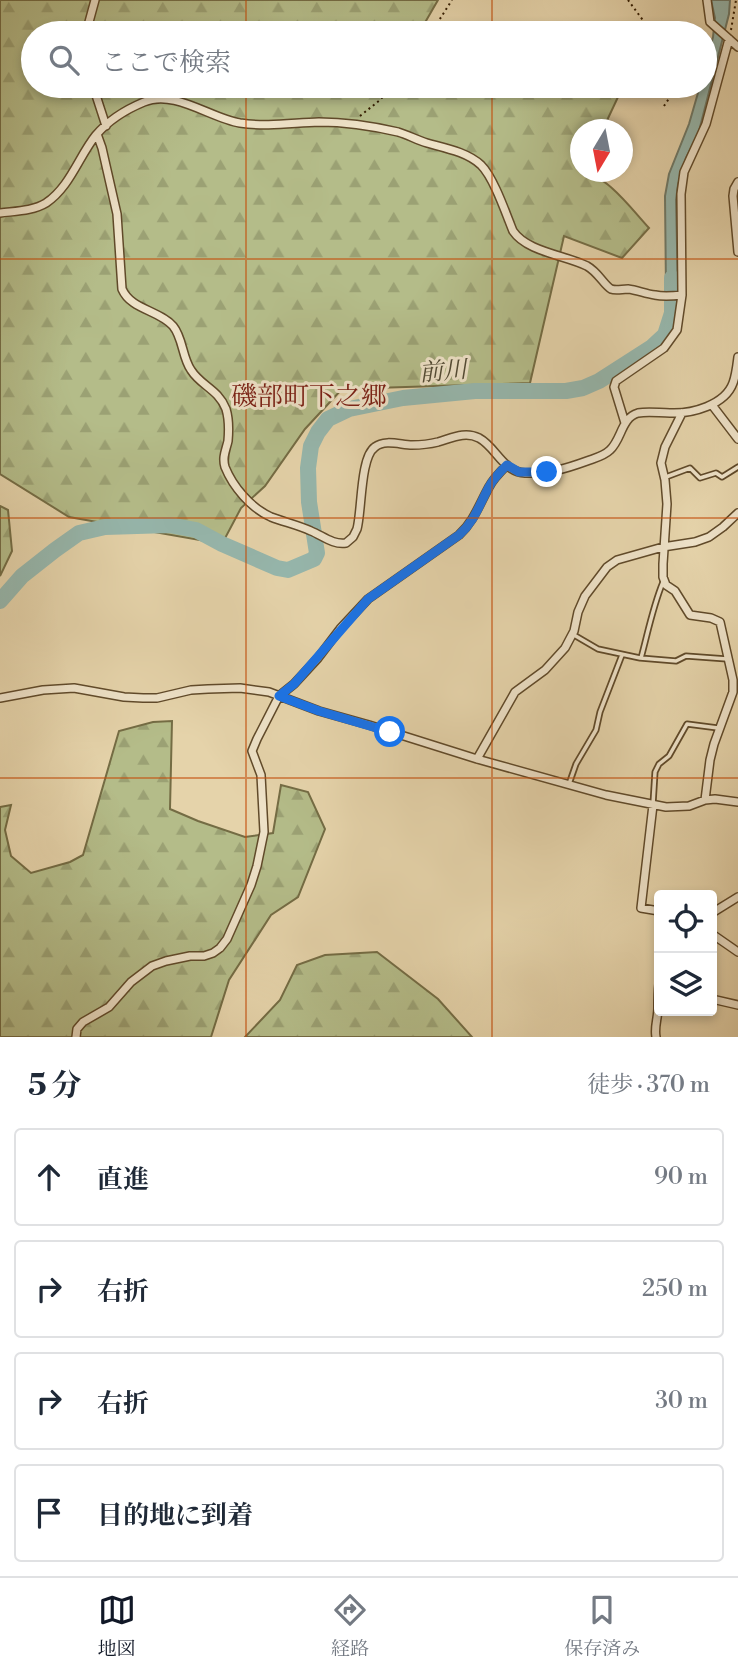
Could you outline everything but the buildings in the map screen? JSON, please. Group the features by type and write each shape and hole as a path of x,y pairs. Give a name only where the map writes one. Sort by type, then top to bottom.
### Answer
{"street":[{"path":"89,21 95,0"},
{"path":"707,0 710,21"},
{"path":"717,28 738,47"},
{"path":"717,83 729,39"},
{"path":"97,98 106,127"},
{"path":"0,213 30,209 47,202 61,188 97,134 131,108 158,98 185,103 237,123 270,126 320,122 350,124 400,132 456,152 475,160 484,168 519,239 586,266 600,275 610,288 658,296 682,295"},
{"path":"625,423 614,387 615,381 664,348 677,330 682,295 681,194 684,172 706,124 713,98"},
{"path":"97,134 117,214 122,289 135,303 173,326 190,369 219,396 225,409 229,432 223,458 232,481 260,510 334,542 346,543 357,528 366,464 375,446 386,443 411,445 437,442 465,435 481,439 515,471 558,471 603,456 611,449 629,417 643,412 682,413 712,405 736,380 738,356"},
{"path":"738,182 733,197 738,248"},
{"path":"712,405 738,439"},
{"path":"682,413 665,447 661,463 667,504 663,547 664,580 666,585 675,591 690,615 720,622 736,693 720,728 710,760 705,800"},
{"path":"76,1037 83,1022 109,1007 131,982 152,966 213,953 228,939 251,885 264,832 261,775 252,751 279,696 302,675 368,599 468,527 494,478 507,465"},
{"path":"477,759 515,692 545,670 565,648 585,596 607,567 617,560 709,537 738,513"},
{"path":"0,698 43,690 74,688 142,698 219,688 269,692 319,711 477,759 653,805 689,806 715,799 738,802"},
{"path":"653,805 640,908 654,910"},
{"path":"717,910 738,897"},
{"path":"717,937 738,952"},
{"path":"717,1000 738,1005"},
{"path":"656,1037 654,1032 657,1016"}],"lane":[{"path":"664,478 690,468 700,478 716,473 722,477 738,467"},
{"path":"641,658 654,603 664,580"},
{"path":"572,634 598,649 622,655 676,661 686,656 729,659"},
{"path":"569,784 576,765 596,730 600,712 622,655"},
{"path":"653,805 655,772 659,764 669,756 687,724 720,728"}],"path":[{"path":"439,21 452,0"},
{"path":"628,0 644,21"},
{"path":"729,39 736,0"},
{"path":"350,124 382,98"},
{"path":"664,106 669,98"}],"green space":[{"path":"0,0 438,0 426,21 21,21 21,98 618,98 608,119 570,119 570,182 605,182 649,228 622,258 564,236 530,383 342,389 305,429 265,486 241,508 222,544 69,517 0,474"},
{"path":"0,506 8,510 12,551 0,576"},
{"path":"172,721 170,809 245,837 273,833 281,785 308,792 325,829 298,897 271,915 229,980 211,1037 0,1037 0,807 11,805 5,830 11,856 31,873 70,862 83,855 119,731 153,722"},
{"path":"377,952 438,999 472,1037 245,1037 280,1000 297,965 325,955"}],"water":[{"path":"711,0 730,0 717,61 717,21"},
{"path":"697,98 707,98 698,135 686,158 678,185 678,289 666,290 665,196 669,174"}],"waterway":[{"name":"前川","path":"0,601 22,576 79,533 105,527 169,525 196,530 277,568 288,570 314,559 317,553 309,502 308,468 311,446 328,419 349,409 403,398 475,391 566,391 583,388 599,381 652,347 665,335 672,313 672,278"}],"district":[{"name":"磯部町下之郷","path":"309,397"}],"route":[{"path":"390,732 279,696 318,658 368,599 468,527 494,478 507,465 519,472 547,472"}]}
